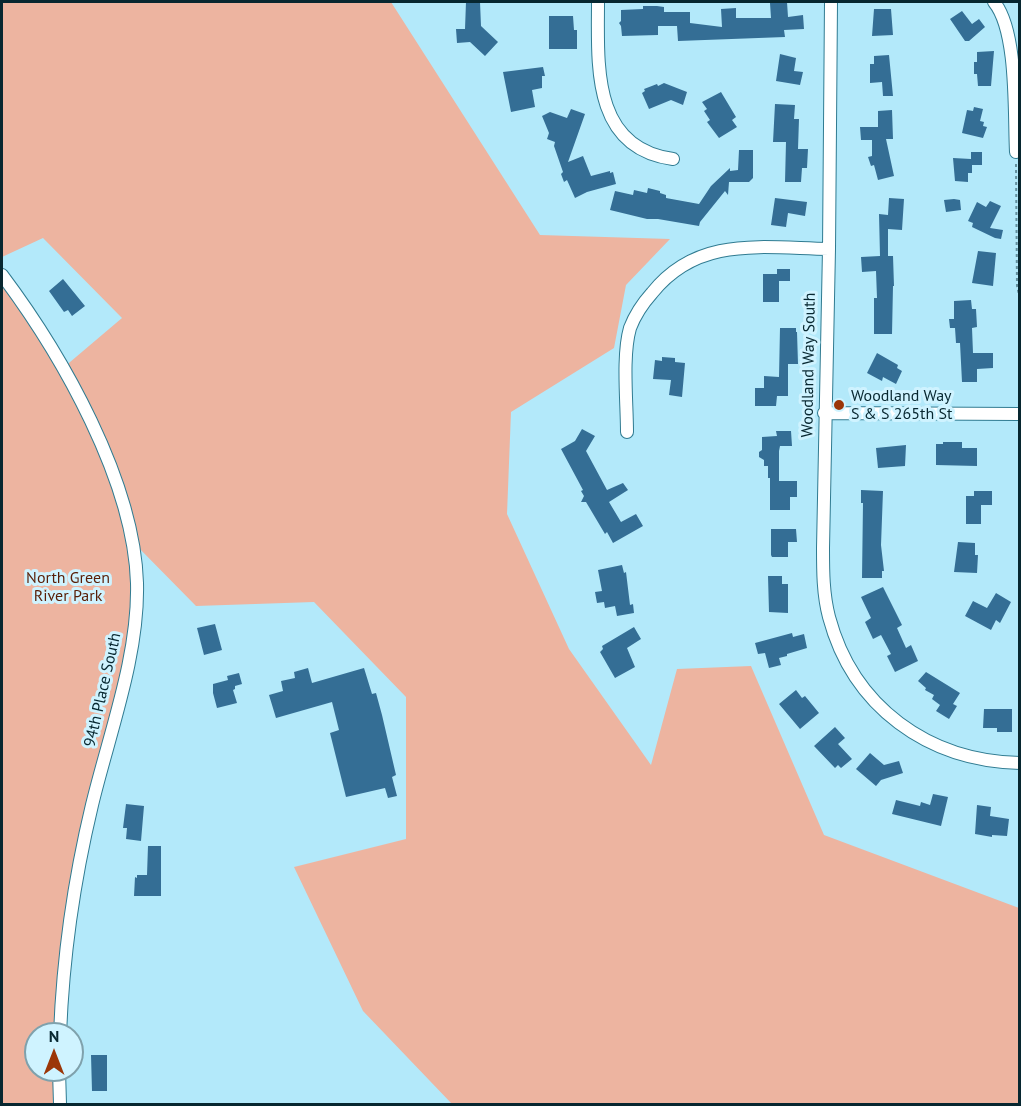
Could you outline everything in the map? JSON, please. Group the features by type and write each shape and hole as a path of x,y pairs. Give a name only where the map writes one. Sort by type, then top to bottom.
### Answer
{"street":[{"path":"598,2 600,78 602,94 612,120 621,133 643,151 658,157 673,159"},
{"name":"Woodland Way South","path":"831,2 823,571 828,615 844,657 854,675 885,712 908,730 935,745 971,758 1020,763"},
{"path":"994,2 1005,20 1010,41 1016,152"},
{"path":"627,432 627,350 630,327 640,307 658,285 679,266 705,254 728,248 829,249"},
{"name":"94th Place South","path":"2,275 54,353 73,385 93,427 123,504 136,563 136,610 131,650 92,808 79,872 67,942 61,1022"},
{"path":"824,413 1020,414"},
{"path":"59,1082 60,1104"}],"path":[{"path":"1016,152 1017,286 1020,299"}],"green space":[{"name":"North Green River Park","path":"2,2 391,2 540,235 670,239 626,285 614,348 511,412 507,514 569,649 651,765 677,669 751,666 824,835 1019,908 1019,1104 452,1104 363,1011 294,867 406,839 406,697 314,602 196,606 134,543 136,610 92,808 62,1022 24,1022 24,1082 59,1082 60,1104 2,1104 2,275 63,368 122,318 43,238 2,257"}],"building":[{"path":"466,2 480,2 481,26 498,42 485,56 470,42 457,43 456,29 465,29"},
{"path":"787,2 788,17 803,15 804,29 784,30 785,37 678,41 677,26 658,26 658,35 622,36 619,23 621,10 657,6 664,7 664,12 690,12 690,23 722,27 721,9 736,8 736,18 771,18 770,3"},
{"path":"874,9 891,9 893,35 872,36"},
{"path":"962,11 972,24 979,19 985,27 969,41 965,41 950,19"},
{"path":"549,16 573,16 574,30 577,30 577,49 549,49"},
{"path":"994,51 991,86 978,86 977,74 974,74 977,52"},
{"path":"780,54 796,58 794,71 803,72 800,85 776,81"},
{"path":"889,55 893,96 883,96 882,82 870,83 870,64 874,64 874,56"},
{"path":"543,67 545,76 542,76 542,88 532,90 535,107 511,112 503,72"},
{"path":"664,83 687,92 683,105 671,100 649,109 642,93 644,89"},
{"path":"721,92 736,117 732,120 737,127 719,138 707,122 710,120 704,111 707,109 702,102"},
{"path":"775,104 795,105 794,119 799,119 798,149 808,149 807,168 802,168 801,182 785,182 786,142 773,142"},
{"path":"974,107 983,109 980,121 984,122 983,126 987,127 983,138 962,133 967,110 973,111"},
{"path":"571,109 585,114 568,162 583,156 591,176 610,171 610,173 613,172 616,184 587,192 575,198 567,180 564,182 554,146 555,142 547,139 549,133 542,116 550,112 567,118"},
{"path":"892,110 893,139 886,139 894,176 878,180 874,165 871,166 868,157 872,156 872,140 861,140 860,127 878,127 878,111"},
{"path":"739,150 753,150 753,178 749,182 729,182 728,195 725,191 699,226 647,219 610,210 615,191 633,195 634,190 647,193 648,188 660,191 666,195 666,198 699,204 711,186 730,168 730,171 738,170"},
{"path":"971,152 982,152 982,165 972,165 972,173 968,173 968,182 955,181 953,158 971,159"},
{"path":"775,198 807,202 805,216 788,213 786,227 771,225"},
{"path":"889,198 904,199 902,230 888,229 888,256 893,256 892,334 874,334 874,298 877,298 876,271 862,272 861,257 880,256 879,214 888,215"},
{"path":"944,200 960,200 961,210 946,212"},
{"path":"990,201 1001,206 990,228 1003,230 1001,239 972,227 973,223 968,221 977,202 986,207"},
{"path":"978,251 996,253 993,286 972,283"},
{"path":"777,269 790,269 790,281 779,281 779,302 763,302 763,274 777,274"},
{"path":"63,279 85,306 72,316 68,310 64,312 49,291"},
{"path":"971,300 972,309 976,309 977,327 972,328 973,353 993,353 993,368 977,369 977,382 962,382 960,343 956,343 955,328 950,328 949,319 954,319 954,301"},
{"path":"780,328 796,328 798,364 788,364 788,396 777,396 776,406 755,406 755,388 764,388 764,376 779,377"},
{"path":"877,353 898,365 897,368 902,371 896,384 883,377 882,381 867,373"},
{"path":"662,357 675,358 675,362 685,363 682,397 669,395 671,380 653,379 655,360 662,361"},
{"path":"582,429 595,436 586,451 607,490 623,483 628,490 609,502 621,522 636,514 643,526 613,543 586,502 581,502 584,496 581,491 583,490 561,449 575,441"},
{"path":"776,431 791,431 792,446 780,446 779,451 779,481 797,481 797,497 790,497 790,510 770,510 768,466 764,466 764,460 759,457 759,452 762,450 762,437 777,436"},
{"path":"943,442 962,442 962,448 977,448 977,466 936,465 936,444 943,444"},
{"path":"906,445 905,466 878,468 876,448"},
{"path":"861,490 883,491 881,545 884,571 882,571 882,578 862,578 863,503 861,503"},
{"path":"974,491 992,491 992,505 981,505 981,524 966,524 966,496 974,496"},
{"path":"771,529 796,529 797,542 788,542 788,557 772,557"},
{"path":"958,542 975,543 975,555 978,555 977,573 954,572"},
{"path":"622,565 624,573 626,572 630,605 633,604 634,613 617,616 615,606 605,608 604,602 597,603 595,592 602,591 598,570"},
{"path":"768,576 782,576 782,584 788,584 788,613 769,612"},
{"path":"883,587 902,625 897,628 906,648 911,645 918,661 895,672 887,656 891,654 881,635 873,639 865,622 871,618 861,597"},
{"path":"996,593 1011,602 1000,623 996,620 991,630 965,616 973,601 987,608"},
{"path":"215,624 222,650 204,655 197,628"},
{"path":"634,627 641,639 627,648 635,667 615,678 600,652 603,649 602,646"},
{"path":"792,633 793,637 804,634 807,648 779,658 781,665 769,668 765,653 758,654 755,643"},
{"path":"308,668 312,683 364,668 372,694 376,693 382,715 396,775 392,777 397,796 388,798 385,788 346,797 330,733 339,730 332,702 276,718 269,695 283,691 281,681 295,678 294,672"},
{"path":"926,672 960,693 953,704 957,706 949,719 936,711 940,705 932,699 934,695 925,690 926,688 918,681"},
{"path":"239,673 242,684 235,686 233,690 237,703 217,708 213,684 228,680 227,676"},
{"path":"796,690 802,698 805,696 819,713 800,729 779,704"},
{"path":"984,709 1012,709 1012,732 997,732 997,728 983,728"},
{"path":"835,727 845,738 838,744 852,759 841,768 838,765 835,768 814,746"},
{"path":"870,753 884,765 899,761 903,773 881,780 876,786 856,769"},
{"path":"933,794 948,797 941,826 892,814 896,800 920,806 921,802 930,805"},
{"path":"126,804 144,806 141,841 126,839 127,828 123,828"},
{"path":"977,805 991,807 990,816 1009,819 1007,836 992,835 992,837 975,834"},
{"path":"148,846 161,846 161,896 134,896 135,877 147,875"},
{"path":"91,1055 107,1055 107,1091 92,1091"}],"place":[{"name":"Woodland Way S & S 265th St","path":"839,405"}]}
